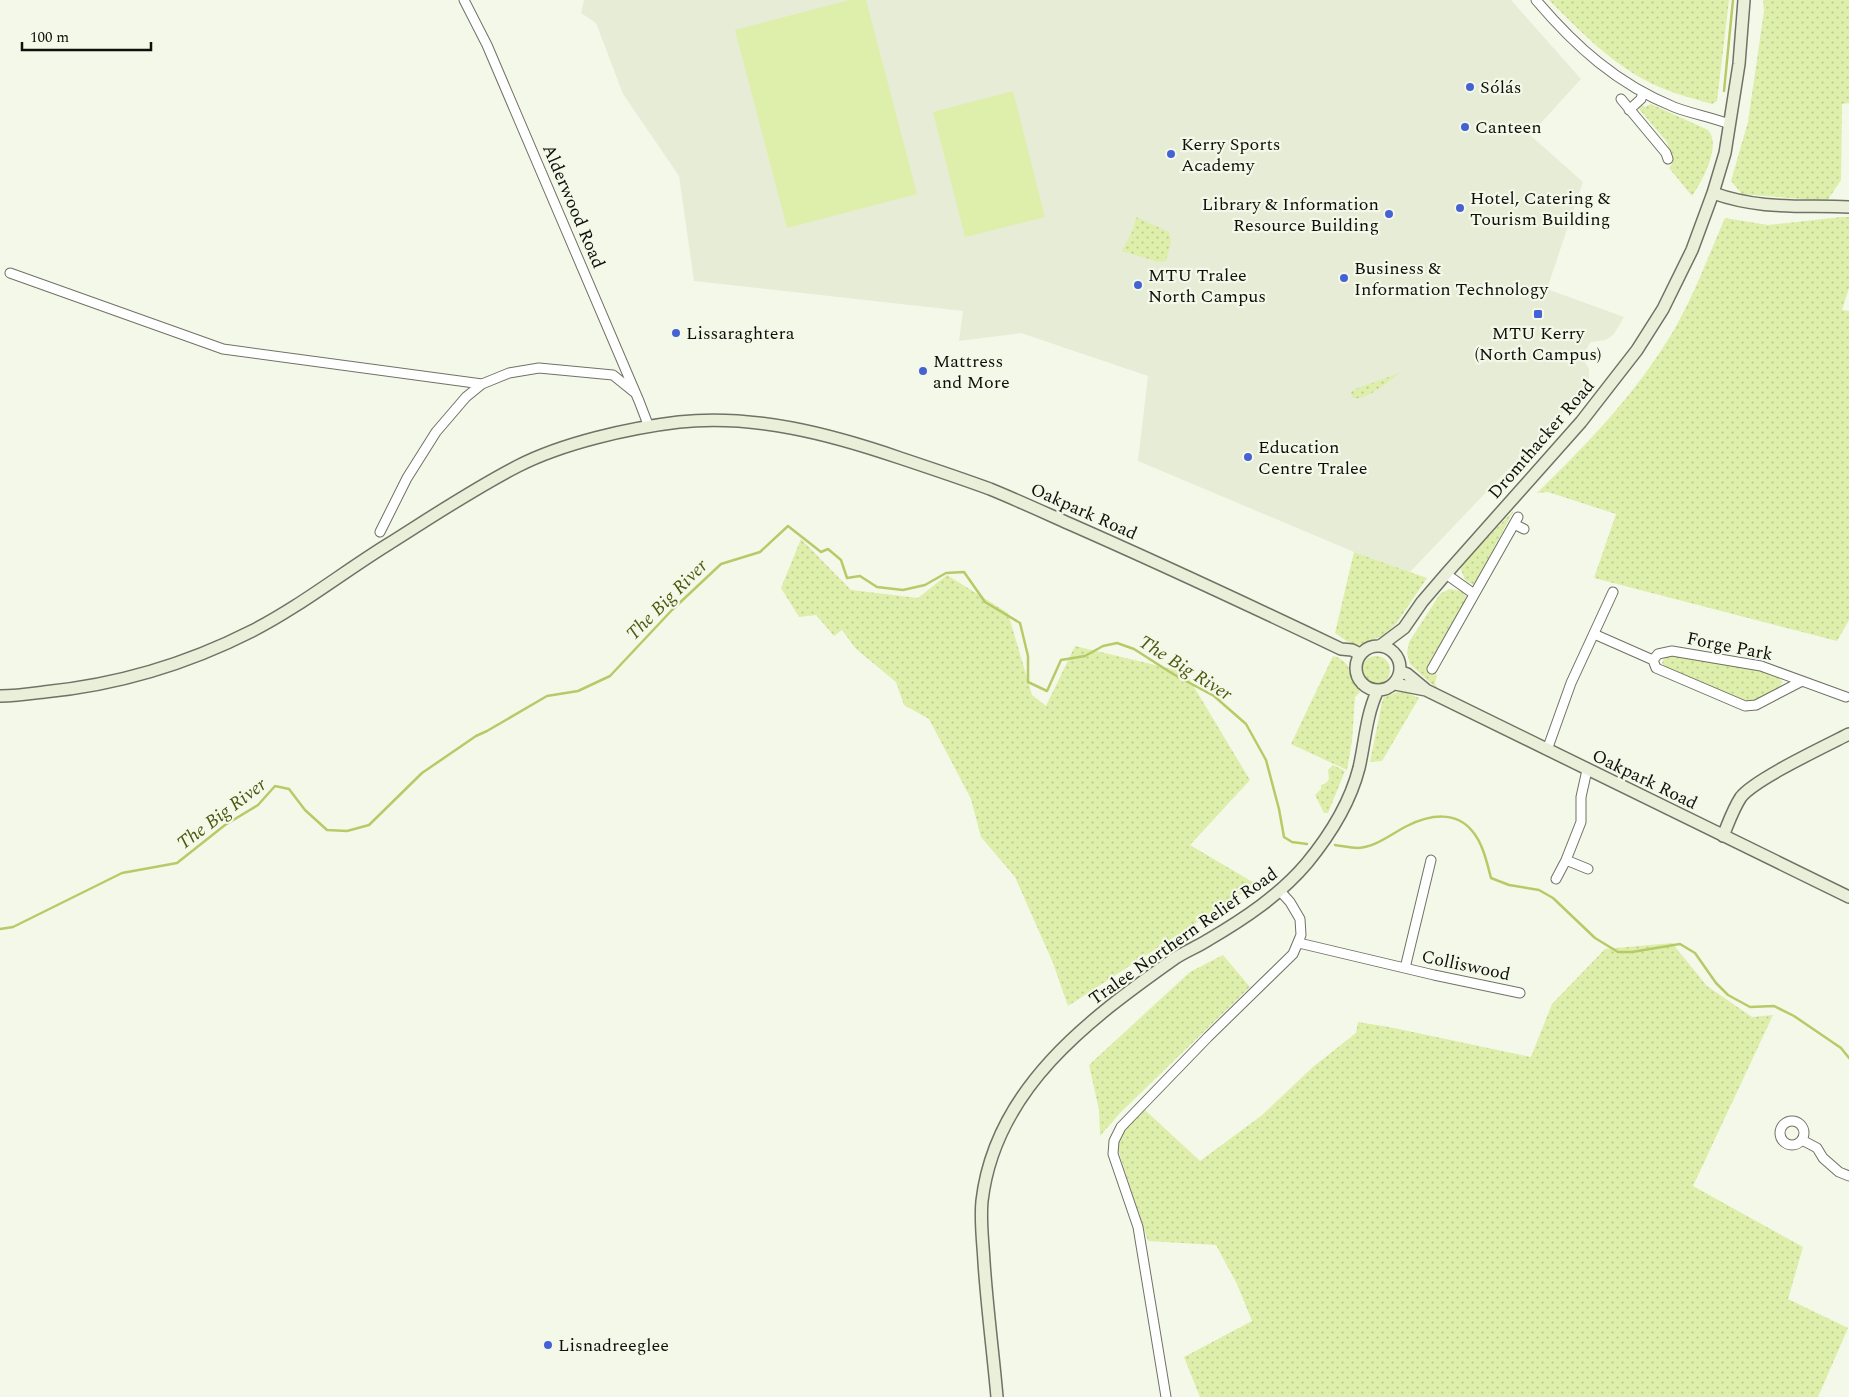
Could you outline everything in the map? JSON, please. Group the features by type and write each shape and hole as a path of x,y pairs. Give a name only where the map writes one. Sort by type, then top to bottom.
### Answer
{"main road":[{"name":"Dromthacker Road","path":"1404,628 1422,602 1552,456 1612,384 1637,350 1663,309 1692,250 1713,193 1725,153 1740,64 1744,0"},
{"path":"1713,193 1753,204 1849,207"},
{"name":"Oakpark Road","path":"0,696 71,689 113,681 159,669 202,653 253,630 311,596 462,497 519,465 584,442 649,427 710,420 803,430 842,439 991,490 1176,571 1341,649 1352,650 1360,654"},
{"path":"1355,667 1360,654 1368,648 1380,646 1404,628"},
{"path":"1396,654 1404,628"},
{"path":"1341,649 1355,667 1359,681 1365,687 1377,692 1395,684 1401,672 1396,654 1380,646"},
{"path":"1401,672 1408,674 1426,690"},
{"path":"1395,684 1426,690"},
{"name":"Tralee Northern Relief Road","path":"1365,687 1366,726"},
{"name":"Oakpark Road","path":"1426,690 1849,897"},
{"name":"Tralee Northern Relief Road","path":"997,1397 981,1220 982,1202 992,1156 1010,1114 1026,1090 1047,1066 1066,1045 1101,1013 1176,958 1232,925 1280,891 1307,863 1325,840 1350,795 1359,768 1366,726 1377,692"},
{"path":"1723,836 1734,810 1746,793 1765,779 1849,734"}],"street":[{"name":"Alderwood Road","path":"464,0 487,45 649,427"},
{"path":"1536,0 1556,23 1592,58 1644,92 1681,110 1729,124"},
{"path":"1629,110 1641,99 1644,92"},
{"path":"1622,99 1629,110 1666,153 1668,159"},
{"path":"10,273 223,349 482,384"},
{"path":"380,532 407,478 436,432 466,397 482,384 509,373 538,368 613,375 636,394"},
{"path":"1432,669 1500,552 1516,520 1524,529"},
{"path":"1446,574 1474,594"},
{"path":"1547,750 1571,683 1613,592"},
{"path":"1594,634 1653,660 1656,668 1745,706 1756,705 1802,681"},
{"name":"Forge Park","path":"1653,660 1658,654 1672,651 1761,666 1846,697"},
{"path":"1556,879 1566,860 1581,822 1581,797 1587,770"},
{"name":"Colliswood","path":"1405,968 1431,860"},
{"path":"1566,860 1588,869"},
{"path":"1166,1397 1138,1227 1113,1154 1114,1141 1121,1127 1293,954 1299,943 1300,919 1294,907 1280,891"},
{"name":"Colliswood","path":"1299,943 1520,993"},
{"path":"1802,1140 1817,1148 1823,1158 1839,1172 1849,1176"}],"shaded area":[{"name":"MTU Tralee North Campus","path":"584,0 1511,0 1581,79 1530,135 1583,182 1547,289 1624,317 1614,334 1606,340 1591,342 1582,356 1589,369 1589,378 1584,390 1410,572 1354,552 1138,461 1148,376 1021,333 959,341 963,311 694,281 679,176 623,94 596,23 581,13"}],"green space":[{"path":"849,0 866,0 917,194 787,228 735,30"},
{"path":"1549,0 1729,0 1717,101 1712,104 1694,99 1643,79 1605,53"},
{"path":"1763,0 1849,0 1849,103 1842,104 1841,180 1827,201 1742,194 1731,181 1748,122 1764,11"},
{"path":"1013,91 1045,217 965,237 933,112"},
{"path":"1651,104 1708,130 1712,137 1712,154 1709,163 1701,182 1692,196 1669,168 1673,162 1667,142 1639,109 1642,105 1645,107"},
{"path":"1136,217 1169,232 1171,242 1166,261 1158,262 1122,251 1133,230"},
{"path":"1849,217 1849,288 1842,310 1849,311 1849,620 1837,641 1594,578 1616,514 1548,492 1537,493 1605,423 1650,366 1682,316 1725,218 1768,225"},
{"path":"1400,373 1383,386 1363,397 1352,397 1351,392 1355,389"},
{"path":"1514,510 1474,585 1465,580 1460,567"},
{"path":"801,539 851,590 918,598 947,575 1008,613 1032,695 1046,706 1075,646 1185,672 1250,780 1190,845 1256,884 1068,1006 1053,963 1015,877 981,837 971,799 929,719 904,705 896,682 856,649 842,630 834,636 816,615 799,617 781,588"},
{"path":"1354,552 1427,578 1396,624 1382,636 1358,645 1351,644 1335,633"},
{"path":"1449,589 1461,591 1467,597 1427,668 1437,675 1435,683 1438,690 1410,664 1407,653 1409,642 1440,594"},
{"path":"1673,654 1753,668 1778,676 1782,682 1779,689 1751,702 1744,702 1665,667 1662,663 1665,656"},
{"path":"1333,656 1339,658 1347,665 1360,692 1355,697 1352,741 1347,770 1291,744"},
{"path":"1376,656 1386,660 1390,670 1386,680 1376,684 1366,680 1362,670 1366,660"},
{"path":"1398,692 1407,693 1419,698 1382,761 1370,762 1384,697"},
{"path":"1333,765 1345,771 1328,813 1324,813 1315,795 1321,789 1321,785 1329,779 1328,770"},
{"path":"1672,943 1707,986 1752,1017 1773,1015 1693,1186 1803,1247 1788,1299 1848,1328 1818,1397 1200,1397 1184,1357 1252,1321 1237,1284 1216,1245 1148,1241 1116,1144 1123,1129 1145,1110 1200,1161 1261,1116 1313,1067 1356,1033 1358,1022 1531,1057 1552,1004 1605,949"},
{"path":"1223,955 1250,987 1120,1113 1100,1136 1099,1110 1089,1065 1190,972"}],"waterway":[{"path":"1724,91 1733,0"},
{"name":"The Big River","path":"0,929 13,927 122,873 177,863 225,825 258,805 275,786 289,789 305,810 327,830 347,831 369,825 422,773 476,736 547,696 578,691 610,676 672,610 721,564 760,552 788,526 821,552 828,549 841,560 847,578 860,576 877,587 903,590 925,585 946,573 964,572 985,602 1020,623 1028,656 1028,682 1047,691 1061,660 1085,656 1103,646 1117,643 1134,649 1173,674 1214,696 1246,724 1266,760 1279,809 1284,837 1292,842 1307,844"},
{"name":"The Big River","path":"1335,845 1355,848 1365,847 1377,843 1415,822 1433,817 1459,820 1473,832 1479,842 1491,878 1509,885 1539,890 1553,898 1595,938 1618,952 1632,952 1680,944 1695,953 1716,983 1728,995 1750,1007 1774,1006 1794,1016 1841,1048 1849,1058"}],"place":[{"name":"Sólás","path":"1470,87"},
{"name":"Canteen","path":"1465,127"},
{"name":"Kerry Sports Academy","path":"1171,154"},
{"name":"Hotel, Catering & Tourism Building","path":"1460,208"},
{"name":"Library & Information Resource Building","path":"1389,214"},
{"name":"Business & Information Technology","path":"1344,278"},
{"name":"MTU Tralee North Campus","path":"1138,285"},
{"name":"MTU Kerry (North Campus)","path":"1538,314"},
{"name":"Lissaraghtera","path":"676,333"},
{"name":"Mattress and More","path":"923,371"},
{"name":"Education Centre Tralee","path":"1248,457"},
{"name":"Lisnadreeglee","path":"548,1345"}]}
